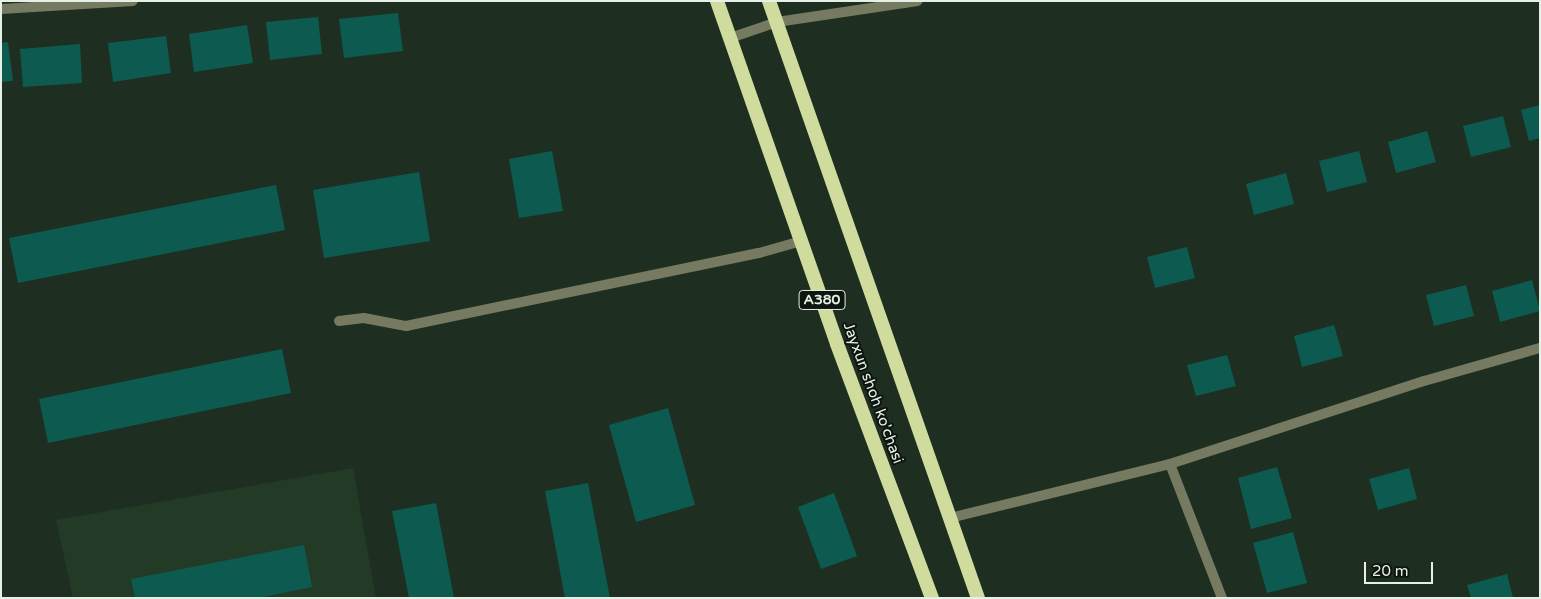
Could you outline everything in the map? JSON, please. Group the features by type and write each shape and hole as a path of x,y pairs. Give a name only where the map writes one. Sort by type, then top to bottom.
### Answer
{"highway":[{"name":"Jayxun shoh ko'chasi","path":"717,1 801,242 932,598"},
{"name":"Jayxun shoh ko'chasi","path":"769,1 978,598"}],"street":[{"path":"1,9 133,1"},
{"path":"730,38 777,22 918,1"},
{"path":"339,321 364,318 406,326 759,253 801,242"},
{"path":"950,518 1170,464 1424,381 1540,348"},
{"path":"1170,464 1222,598"}],"shaded area":[{"path":"353,468 376,598 73,598 56,520"}],"building":[{"path":"398,13 403,51 344,58 339,19"},
{"path":"318,17 322,54 270,60 266,22"},
{"path":"247,25 253,63 194,72 189,34"},
{"path":"166,36 171,73 113,82 108,43"},
{"path":"8,42 13,81 1,82 1,43"},
{"path":"80,44 82,83 23,87 20,49"},
{"path":"1540,105 1540,138 1529,141 1521,110"},
{"path":"1503,116 1511,147 1471,157 1463,126"},
{"path":"1427,131 1436,162 1396,173 1388,142"},
{"path":"552,151 563,211 519,218 509,159"},
{"path":"1359,151 1367,182 1327,192 1319,161"},
{"path":"419,172 430,241 324,258 313,190"},
{"path":"1286,173 1294,204 1254,215 1246,184"},
{"path":"276,185 285,230 18,283 9,238"},
{"path":"1187,247 1195,278 1155,288 1147,257"},
{"path":"1532,280 1540,311 1500,322 1492,291"},
{"path":"1466,285 1474,316 1434,326 1426,295"},
{"path":"1334,325 1343,356 1302,367 1294,336"},
{"path":"282,349 291,393 48,443 39,399"},
{"path":"1227,355 1236,386 1196,396 1187,365"},
{"path":"668,408 695,505 636,522 609,425"},
{"path":"1277,467 1292,518 1251,529 1238,478"},
{"path":"1409,468 1417,499 1378,510 1369,479"},
{"path":"588,483 610,598 565,598 545,491"},
{"path":"834,493 857,556 821,569 798,507"},
{"path":"436,503 454,598 409,598 392,511"},
{"path":"1293,532 1307,583 1267,593 1253,543"},
{"path":"304,545 312,587 258,598 135,598 131,579"},
{"path":"1507,574 1513,598 1471,598 1467,585"}]}
